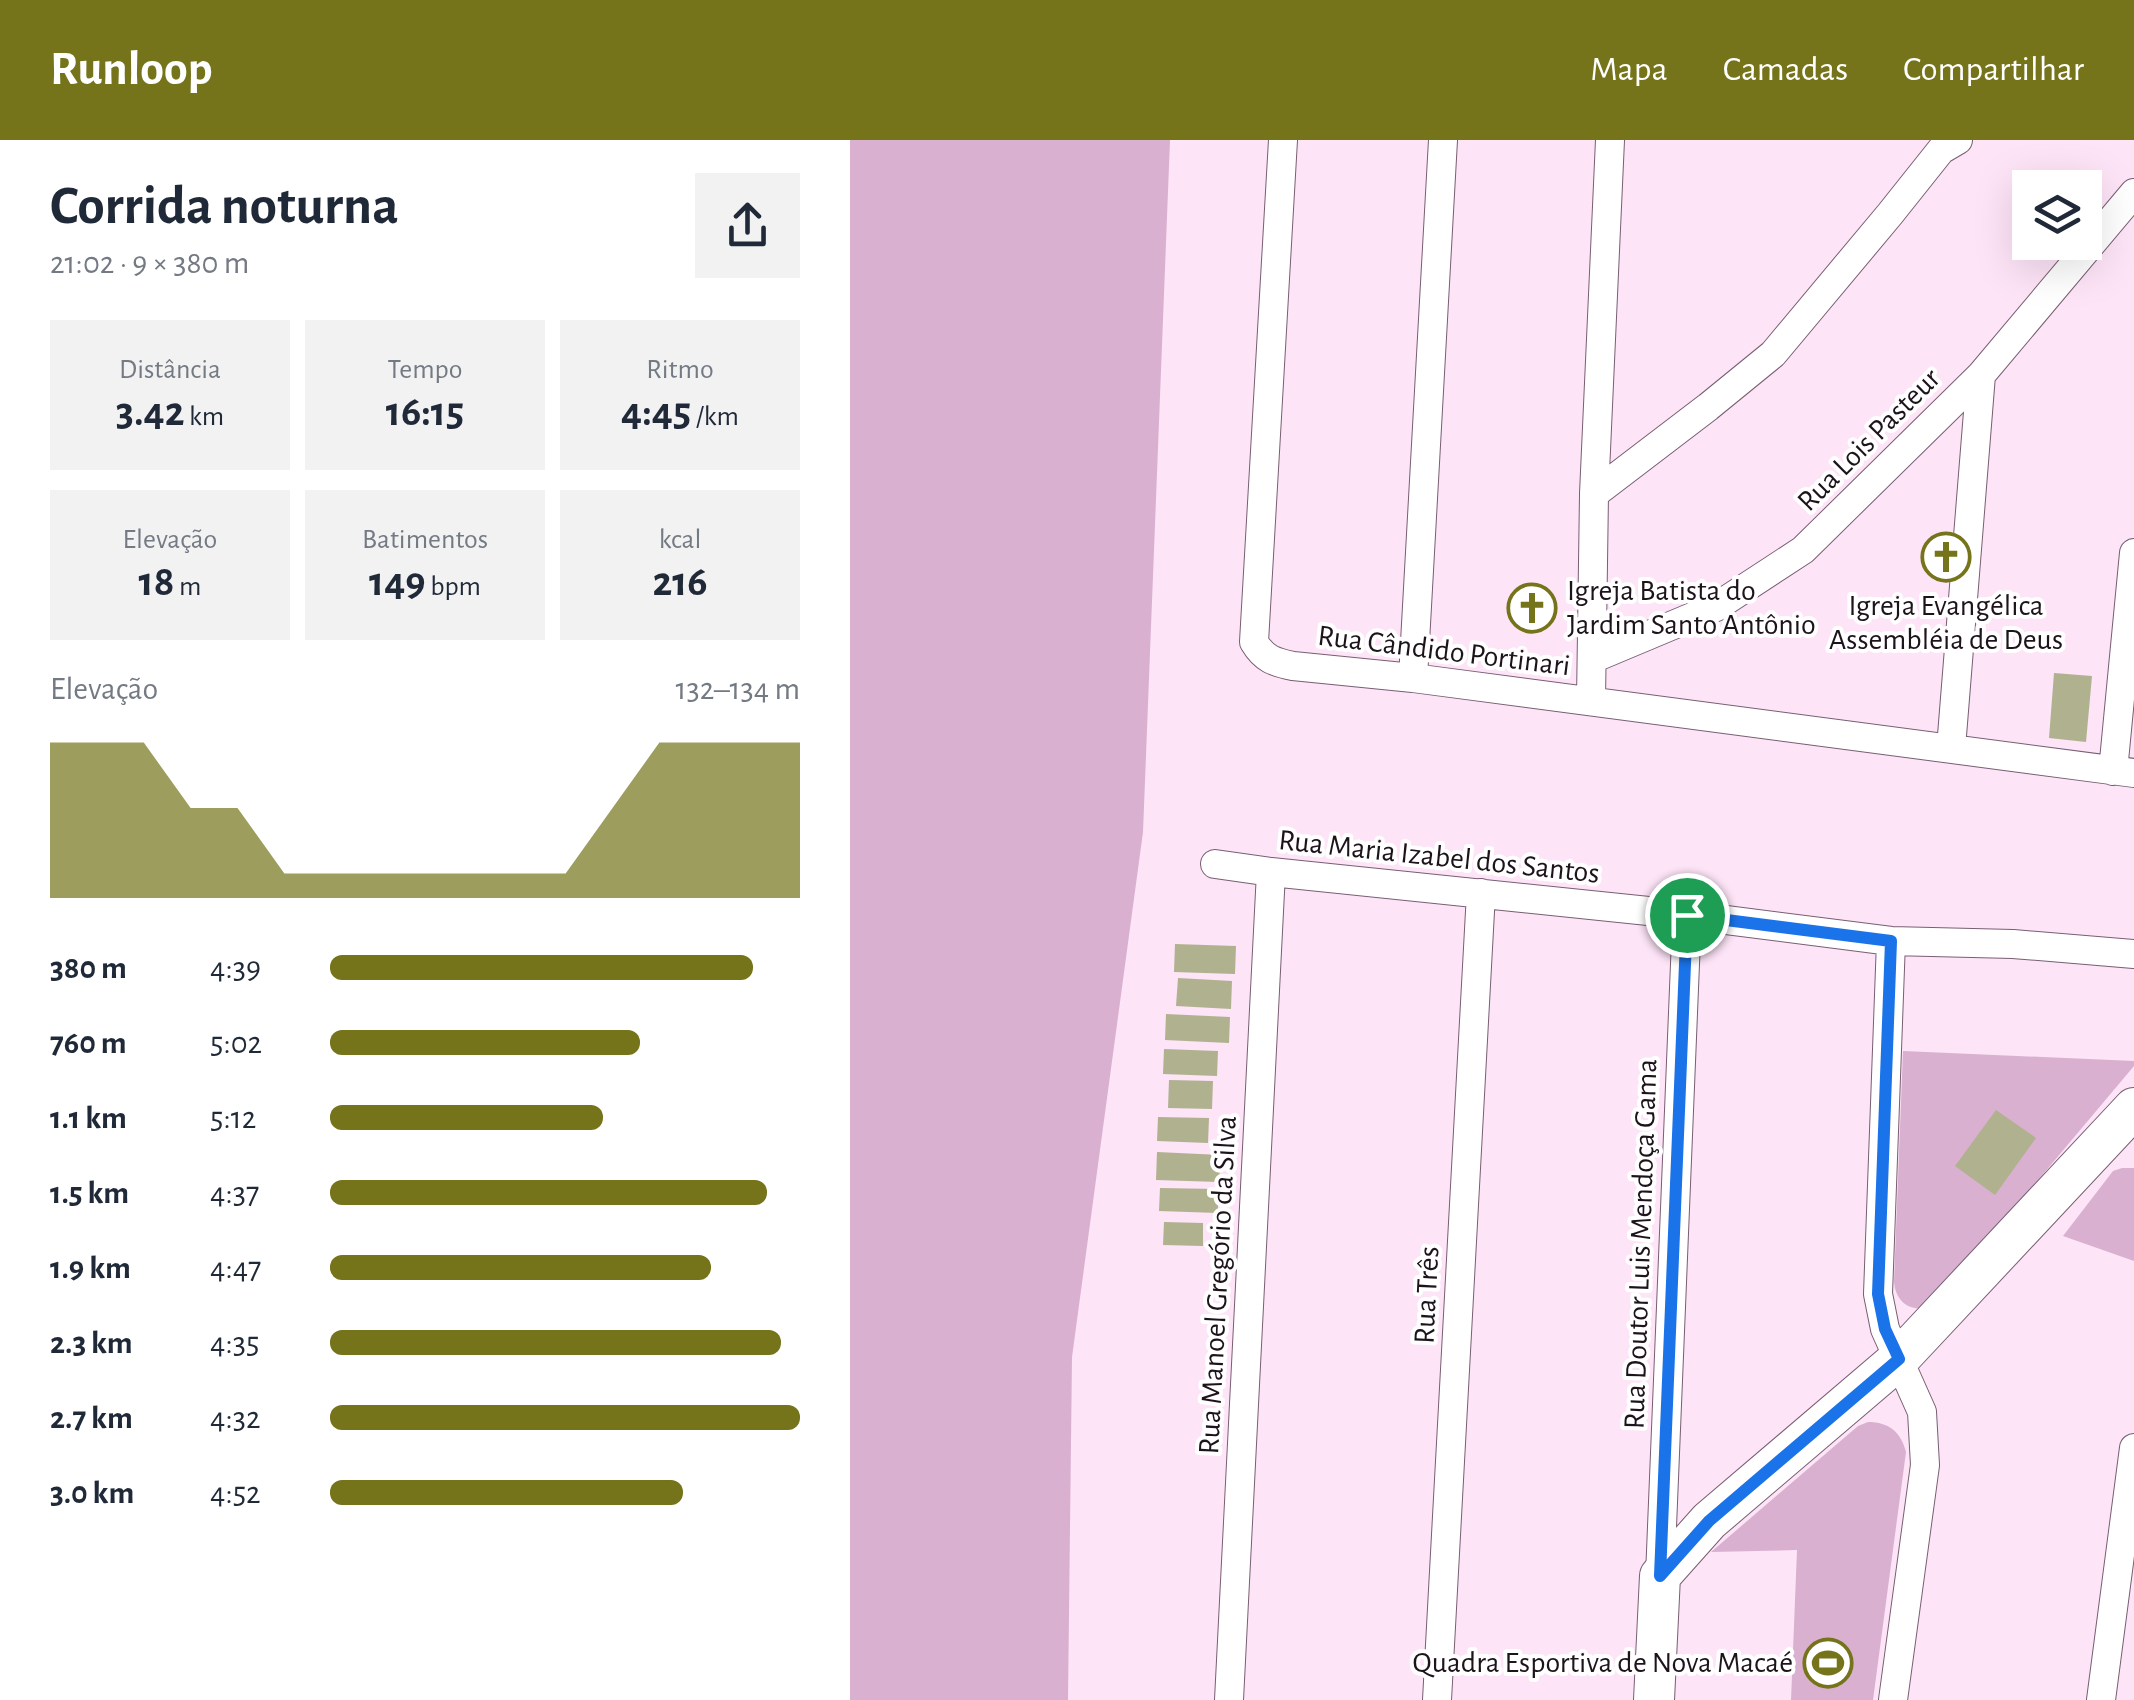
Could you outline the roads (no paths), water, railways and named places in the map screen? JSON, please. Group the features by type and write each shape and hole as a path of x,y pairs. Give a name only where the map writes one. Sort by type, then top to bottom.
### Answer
{"street":[{"name":"Rua Cândido Portinari","path":"1283,140 1254,642 1262,655 1293,666 1413,678 2124,772"},
{"path":"1413,678 1444,140"},
{"path":"1591,701 1594,494 1610,140"},
{"path":"1594,494 1773,354 1941,150 1958,140"},
{"name":"Rua Lois Pasteur","path":"1592,659 1716,607 1803,550 1981,375 2134,193"},
{"path":"1952,748 1981,375"},
{"path":"2124,772 2134,552"},
{"name":"Rua Maria Izabel dos Santos","path":"1215,864 1891,941 2013,944 2134,954"},
{"name":"Rua Manoel Gregório da Silva","path":"1229,1700 1271,872"},
{"name":"Rua Três","path":"1437,1700 1481,893"},
{"name":"Rua Doutor Luis Mendoça Gama","path":"1660,1576 1687,915"},
{"path":"1891,941 1878,1294 1885,1329 1922,1412 1926,1465 1893,1700"},
{"path":"1654,1700 1660,1576 1709,1521 1899,1359 2134,1108"},
{"path":"2100,1700 2134,1448"}],"place":[{"name":"Igreja Evangélica Assembléia de Deus","path":"1946,557"},
{"name":"Igreja Batista do Jardim Santo Antônio","path":"1532,608"},
{"name":"Quadra Esportiva de Nova Macaé","path":"1828,1663"}]}
